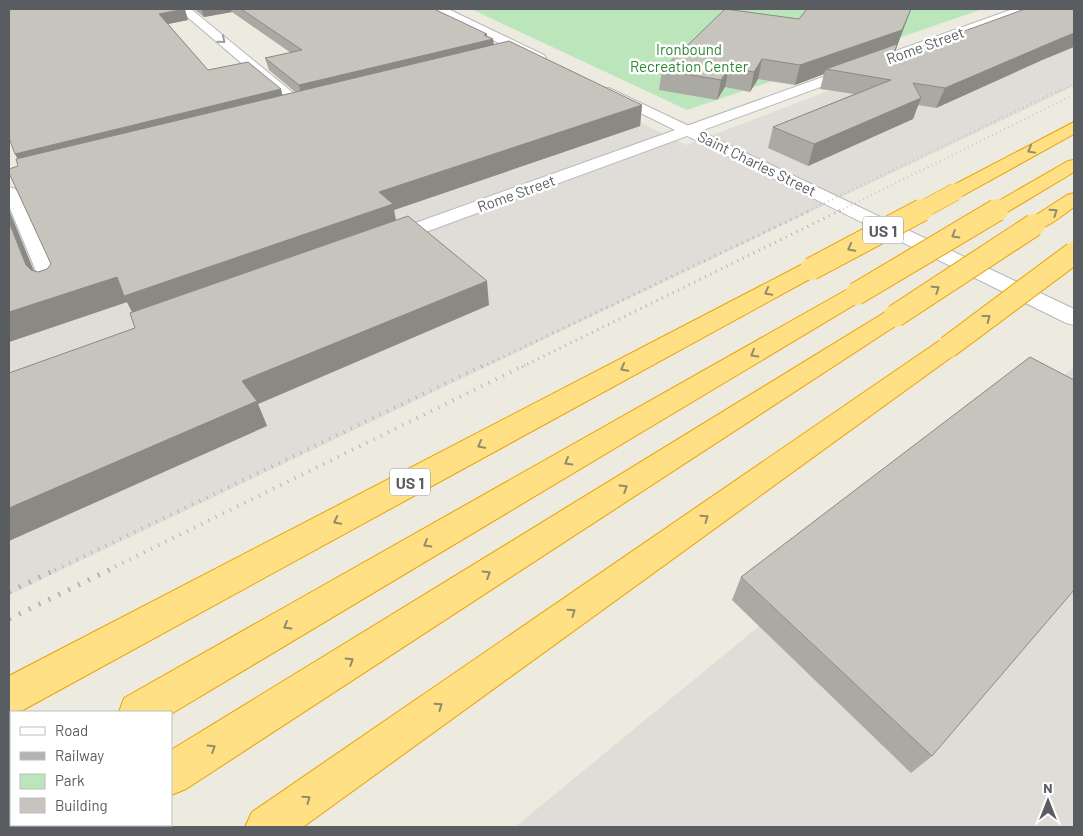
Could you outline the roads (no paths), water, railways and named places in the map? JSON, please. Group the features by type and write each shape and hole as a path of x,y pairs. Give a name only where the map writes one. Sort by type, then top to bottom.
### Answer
{"highway":[{"name":"US 1","path":"9,696 956,192 1074,127"},
{"path":"140,711 1074,165"},
{"path":"172,773 895,316 1074,199"},
{"path":"267,827 948,347 1074,253"}],"street":[{"path":"184,9 299,104"},
{"path":"439,9 557,67"},
{"name":"Rome Street","path":"363,248 1016,10"},
{"path":"504,55 522,50"},
{"name":"Saint Charles Street","path":"592,83 1074,318"},
{"path":"280,110 318,100"}],"lane":[{"path":"9,192 12,194 53,288"}],"railway":[{"path":"1058,92 1074,84"},
{"path":"808,211 1060,90"},
{"path":"839,211 1074,95"},
{"path":"482,367 811,210"},
{"path":"522,367 841,210"},
{"path":"55,570 484,365"},
{"path":"108,570 525,365"},
{"path":"9,592 57,569"},
{"path":"9,619 111,569"}],"park label":[{"name":"Ironbound Recreation Center","path":"689,58"}]}
